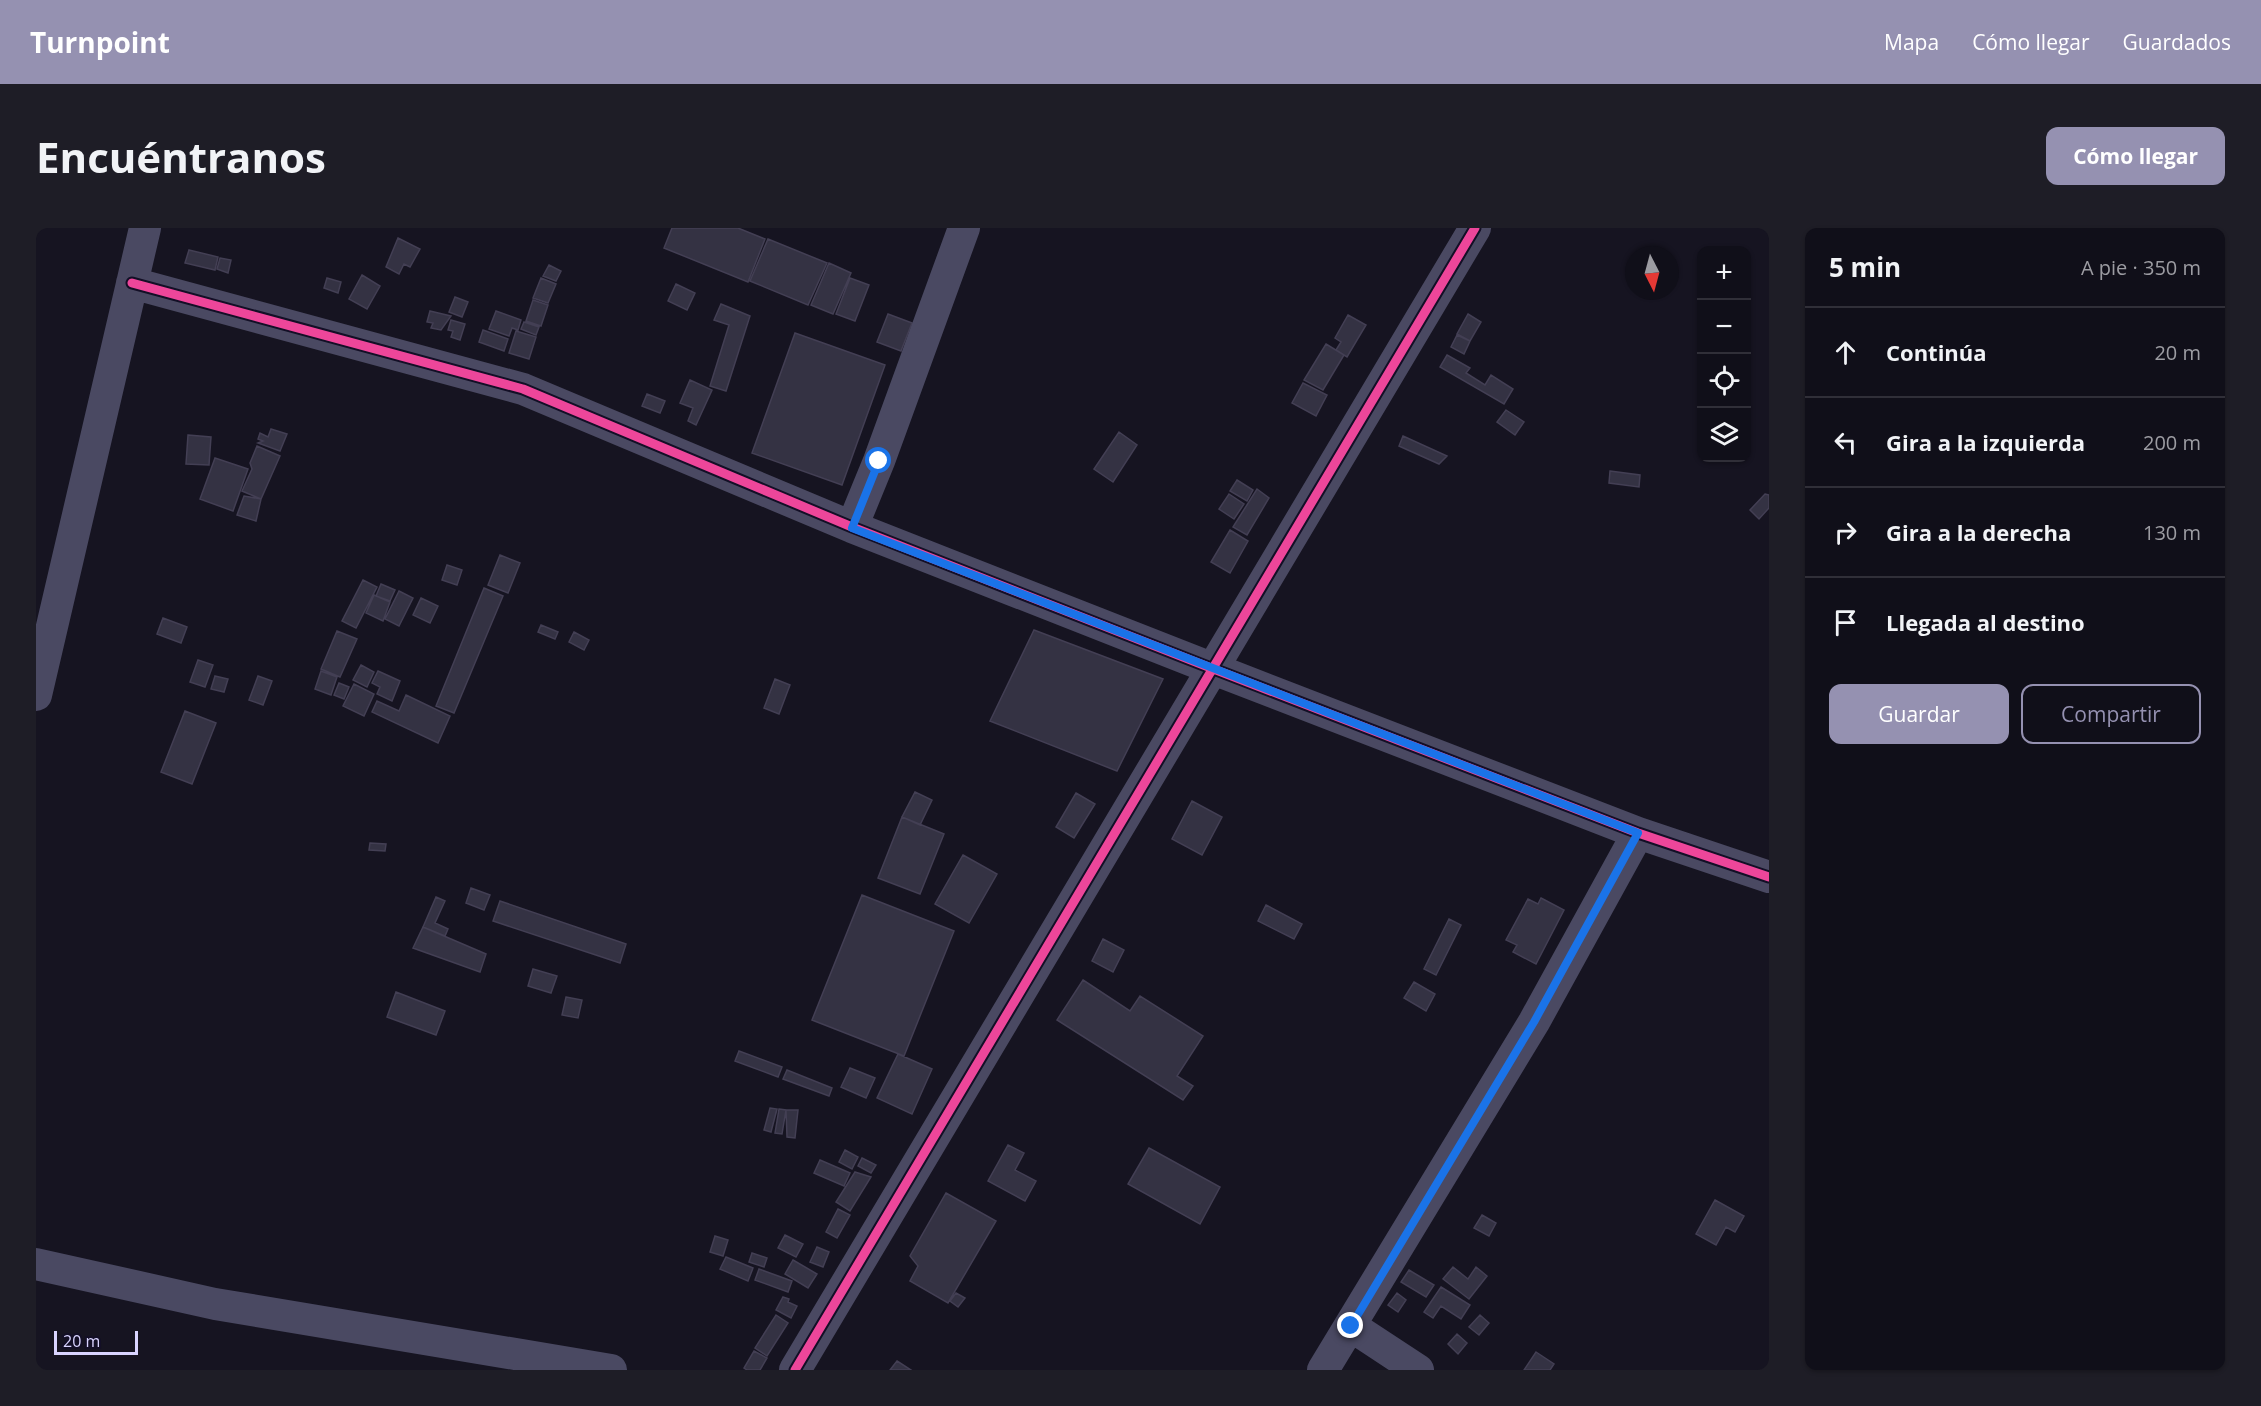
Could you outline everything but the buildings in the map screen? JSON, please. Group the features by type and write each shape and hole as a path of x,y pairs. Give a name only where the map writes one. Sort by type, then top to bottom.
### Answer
{"street":[{"path":"36,695 145,228"},
{"path":"852,528 879,461 964,228"},
{"path":"795,1370 1475,228"},
{"path":"132,283 523,389 852,528 1638,833 1769,877"},
{"path":"1323,1370 1534,1022 1638,833"},
{"path":"36,1264 215,1304 611,1370"},
{"path":"1351,1326 1418,1370"}],"cycle path":[{"path":"795,1370 1475,228"},
{"path":"132,283 523,389 852,527 1211,668 1638,833 1769,877"}],"route":[{"path":"879,461 852,528 1638,833 1534,1022 1351,1326"}]}
